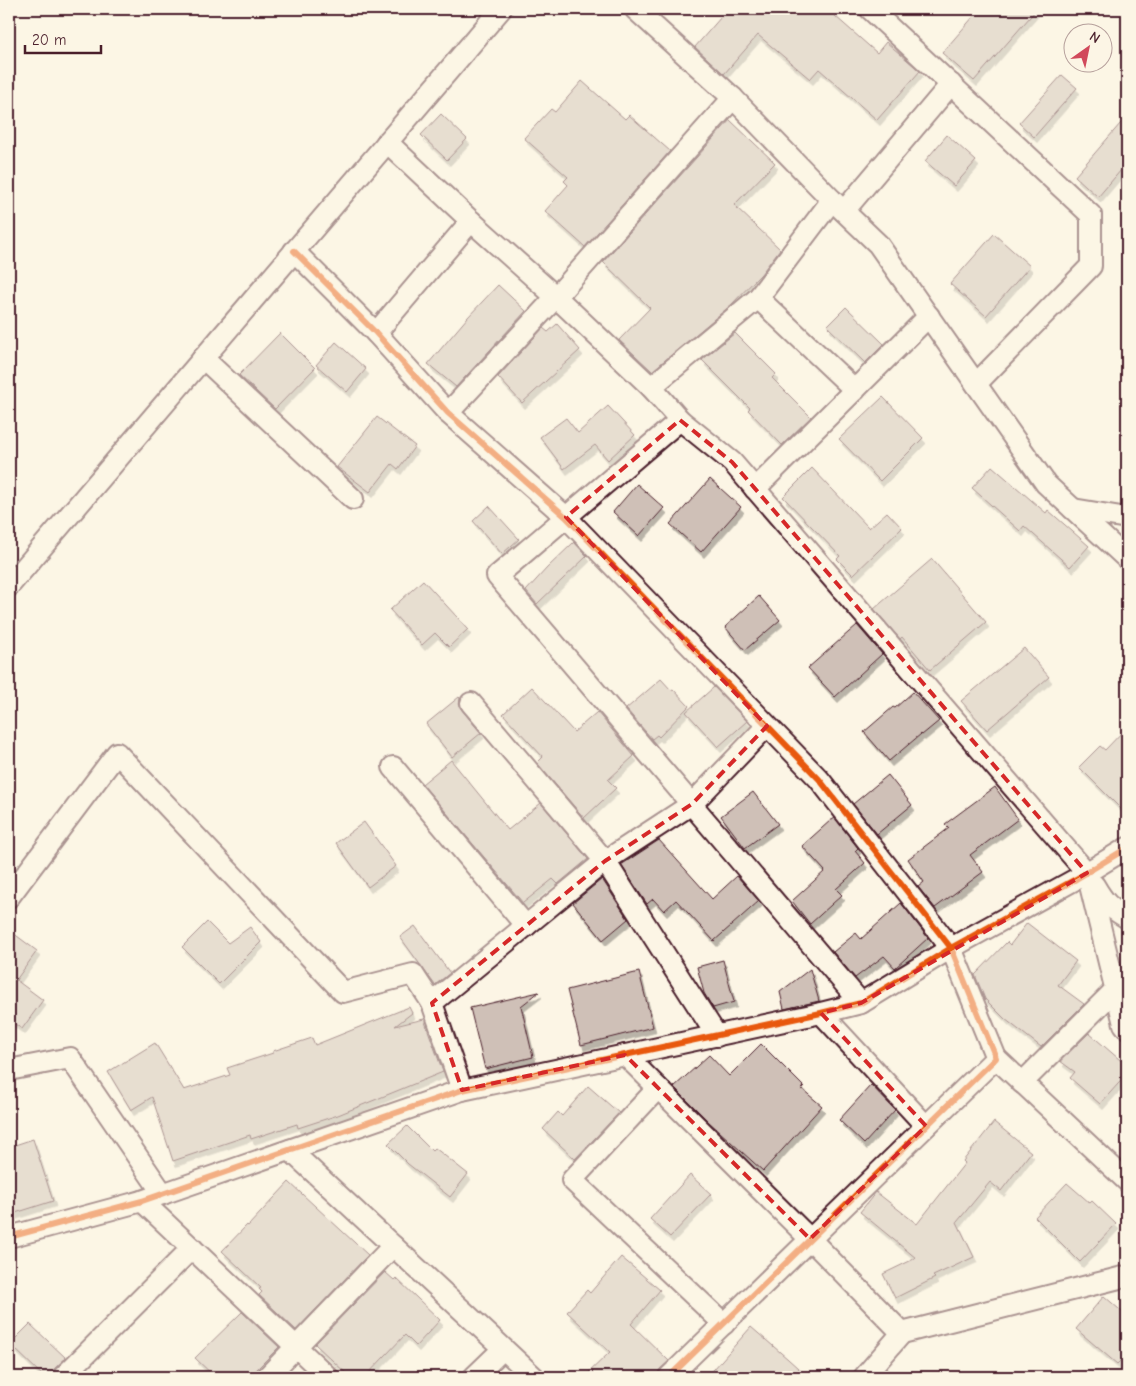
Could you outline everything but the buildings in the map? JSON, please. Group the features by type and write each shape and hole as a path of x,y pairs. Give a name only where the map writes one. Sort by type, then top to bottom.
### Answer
{"street":[{"path":"9,586 498,9"},
{"path":"635,9 733,98 838,206 878,244 1046,484 1127,559"},
{"path":"870,9 1091,214 1091,266 976,384"},
{"path":"651,387 758,298 838,206 951,84"},
{"path":"448,413 556,297 733,98"},
{"path":"387,142 651,387 680,420 732,462 1087,873 1103,900 1127,918"},
{"path":"376,333 471,220"},
{"path":"294,251 376,333 448,413 566,517 820,779 951,948 996,1058 1127,1181"},
{"path":"758,298 855,390"},
{"path":"755,489 929,316"},
{"path":"203,358 353,499"},
{"path":"680,420 497,576 861,1003"},
{"path":"1073,509 1127,518"},
{"path":"471,704 604,861 717,1036"},
{"path":"432,1003 604,861 692,804 767,726"},
{"path":"9,897 118,753 343,992 414,974 432,1003 462,1090"},
{"path":"393,767 526,926"},
{"path":"9,1237 142,1201 462,1090 821,1014 861,1003 951,948 1087,873 1127,848"},
{"path":"1087,873 1124,1024 1127,1028"},
{"path":"1022,1083 1116,989"},
{"path":"821,1014 926,1126"},
{"path":"625,1055 902,1333"},
{"path":"9,1070 70,1058 162,1194"},
{"path":"669,1377 996,1058"},
{"path":"658,1088 572,1180 724,1324"},
{"path":"290,1150 534,1377"},
{"path":"142,1201 328,1377"},
{"path":"267,1377 393,1246"},
{"path":"63,1377 192,1248"},
{"path":"864,1377 902,1333 1127,1276"},
{"path":"474,1377 503,1349"}],"highlighted area":[{"path":"680,420 732,462 1087,873 861,1003 821,1013 926,1126 810,1239 625,1055 462,1090 432,1003 605,861 692,804 767,726 566,517"}],"cycle path":[{"path":"294,251 376,333 448,413 566,517 819,779 951,948 996,1058 669,1377"},
{"path":"9,1237 142,1201 462,1090 861,1003 951,948 1076,879 1127,848"}]}
